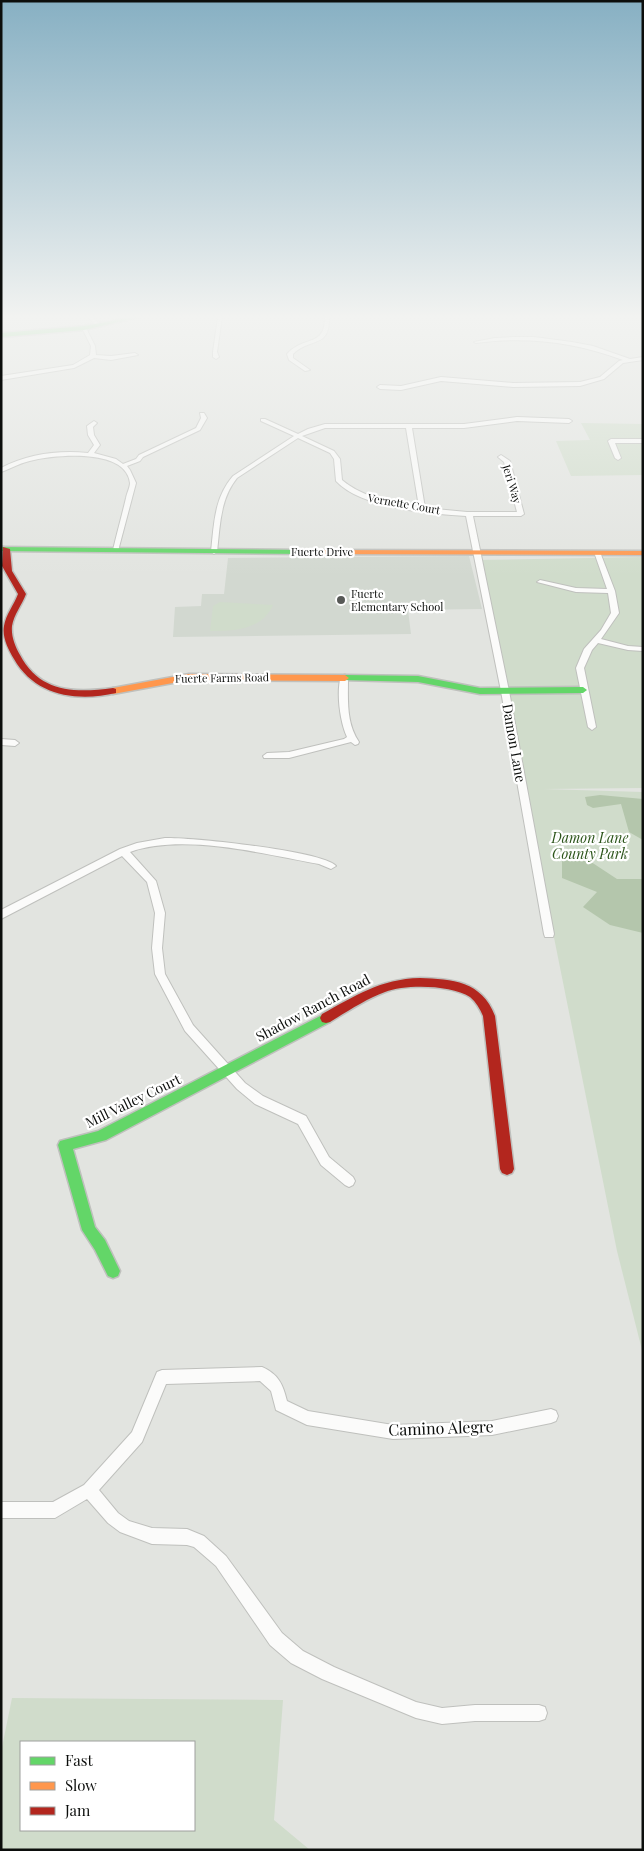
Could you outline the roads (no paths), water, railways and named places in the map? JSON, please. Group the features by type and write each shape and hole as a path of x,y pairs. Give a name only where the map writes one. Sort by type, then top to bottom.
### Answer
{"street":[{"path":"122,466 138,460 141,456 198,429 204,418 202,414"},
{"name":"Vernette Court","path":"262,420 332,452 337,459 338,478 341,484 352,492 371,499 469,514 521,514"},
{"path":"214,552 225,488 235,477 298,436 315,428 330,426 473,425 517,420 569,421"},
{"path":"90,455 96,445 89,432 90,426 94,423"},
{"path":"409,426 422,508"},
{"path":"618,458 611,441 643,441"},
{"path":"1,470 14,462 35,456 66,453 108,459 122,466 131,475 133,483 116,550"},
{"name":"Jeri Way","path":"501,457 507,461 521,514"},
{"name":"Damon Lane","path":"469,514 505,691 549,934"},
{"name":"Fuerte Drive","path":"3,549 214,552 643,553"},
{"name":"Fuerte Farms Road","path":"3,549 3,570 19,585 22,594 5,621 10,646 28,676 46,688 64,694 78,695 105,692 156,681 191,677 418,679 472,690 583,690"},
{"path":"592,727 580,668 588,649 604,631 615,613 611,591 597,552"},
{"path":"540,582 576,590 611,591"},
{"path":"596,640 628,648 643,649"},
{"path":"267,756 289,755 354,740 344,714 344,678"},
{"path":"1,742 15,742"},
{"path":"1,915 123,851 159,841 200,841 321,861 331,866"},
{"path":"123,851 151,881 160,913 157,948 160,974 189,1028 241,1086 259,1100 302,1120 325,1161 349,1181"},
{"name":"Shadow Ranch Road","path":"227,1072 387,986 403,984 454,985 464,987 481,1000 489,1016 507,1169"},
{"name":"Mill Valley Court","path":"113,1271 100,1245 89,1230 65,1145 101,1136 227,1072"},
{"name":"Camino Alegre","path":"1,1510 54,1510 89,1490 137,1438 162,1377 262,1374 277,1387 281,1405 307,1418 393,1432 492,1428 551,1416"},
{"path":"89,1490 113,1518 126,1527 152,1536 187,1537 199,1541 221,1561 276,1639 298,1657 328,1673 416,1710 442,1716 475,1713 539,1713"}],"place":[{"name":"Fuerte Elementary School","path":"341,600"}],"park label":[{"name":"Damon Lane County Park","path":"590,846"}]}
